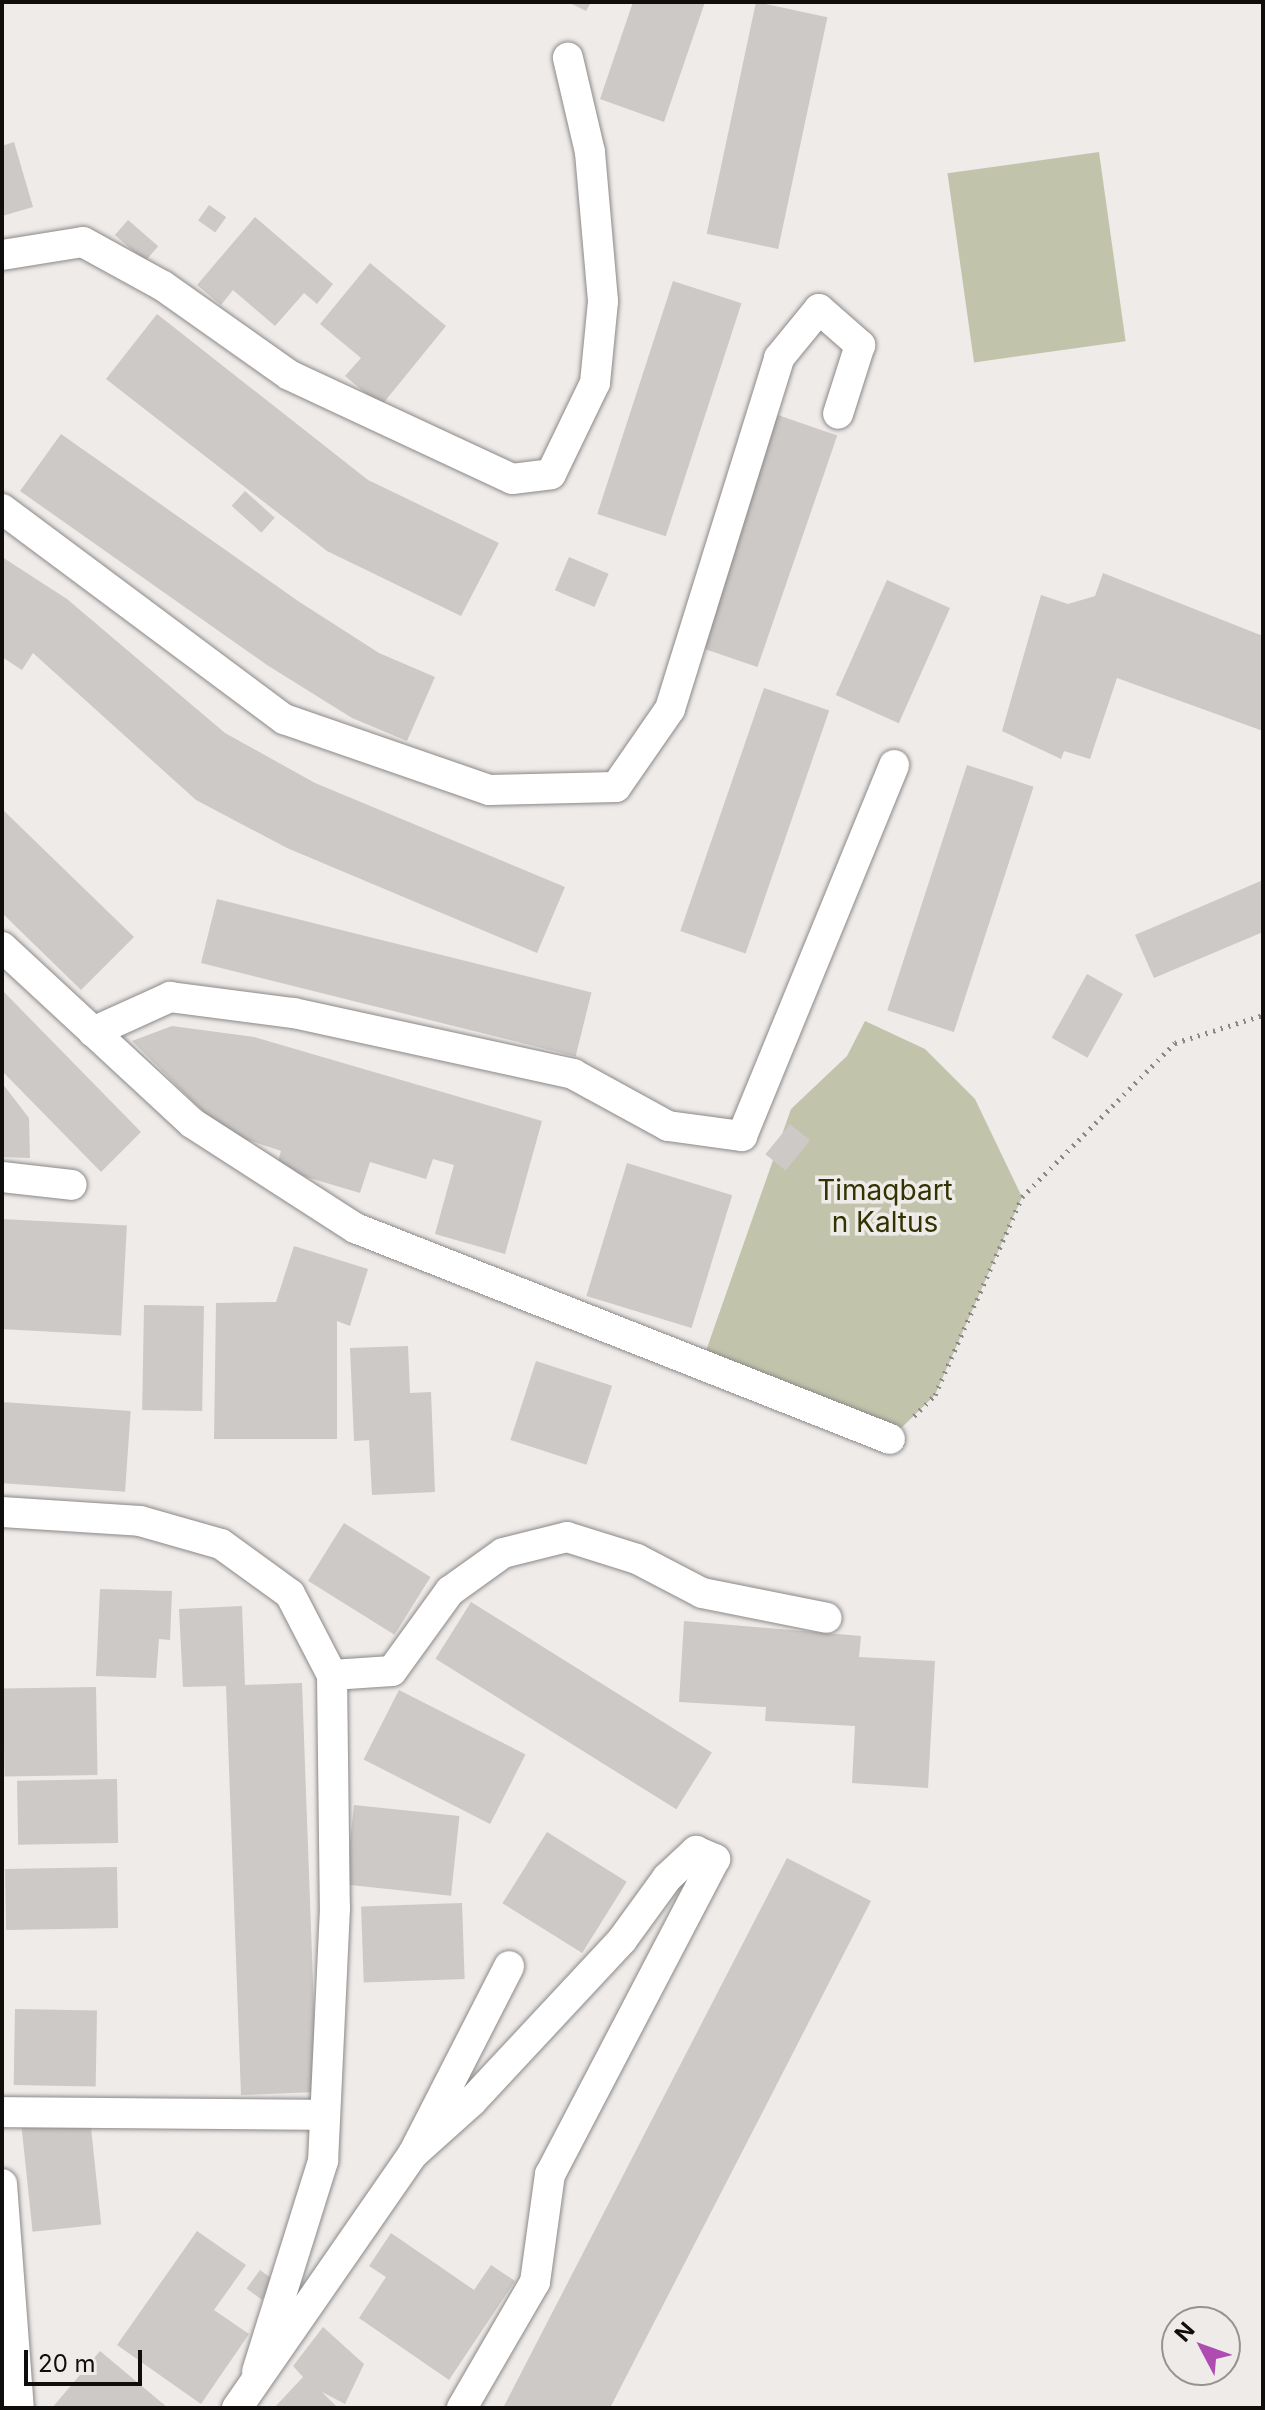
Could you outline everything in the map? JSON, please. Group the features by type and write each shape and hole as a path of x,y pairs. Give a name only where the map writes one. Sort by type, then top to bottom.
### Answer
{"street":[{"path":"2,255 83,242 163,286 289,375 512,479 551,474 595,383 603,301 590,152 568,58"},
{"path":"2,509 284,719 489,790 616,787 670,709 779,358 819,309 860,345 838,414"},
{"path":"93,1032 170,997 294,1013 573,1074 668,1126 742,1136 894,765"},
{"path":"2,947 192,1123 355,1228 890,1439"},
{"path":"2,1177 72,1185"},
{"path":"2,1512 140,1521 221,1544 290,1594 332,1675 335,1908 325,2115 306,2228 257,2372"},
{"path":"332,1675 392,1671 450,1591 503,1553 567,1537 637,1559 702,1593 827,1618"},
{"path":"413,2154 472,2101 622,1940 667,1878 696,1851 715,1859 550,2174 535,2282 462,2408"},
{"path":"237,2408 257,2372 413,2154 509,1966"},
{"path":"2,2112 325,2115"},
{"path":"2,2184 19,2408"}],"path":[{"path":"890,1439 935,1395 1022,1197 1175,1043 1263,1015"}],"green space":[{"path":"1099,152 1126,341 974,362 947,173"},
{"name":"Timaqbart n Kaltus","path":"865,1021 925,1049 975,1099 1022,1197 935,1395 890,1439 701,1365 791,1109 847,1056"}],"building":[{"path":"568,2 591,2 586,11"},
{"path":"633,2 705,2 664,122 600,99"},
{"path":"756,2 827,17 778,249 707,234"},
{"path":"14,142 33,207 2,216 2,146"},
{"path":"209,205 226,217 215,233 198,221"},
{"path":"255,217 333,284 317,304 304,293 275,326 233,290 221,305 197,285"},
{"path":"128,220 158,246 145,261 115,235"},
{"path":"370,263 446,326 381,406 345,376 361,358 320,324"},
{"path":"673,281 741,303 666,536 597,514"},
{"path":"157,314 368,480 499,543 461,616 327,551 106,379"},
{"path":"772,413 837,435 757,667 692,645"},
{"path":"61,434 298,601 379,653 435,677 407,741 352,718 267,665 20,491"},
{"path":"245,491 275,518 261,533 232,506"},
{"path":"2,557 67,599 225,733 315,783 565,887 537,953 287,848 196,800 33,653 22,670 2,657"},
{"path":"569,557 609,574 595,607 555,590"},
{"path":"1103,573 1263,636 1263,731 1117,678 1090,759 1064,751 1061,759 1002,731 1041,595 1068,604 1095,596"},
{"path":"887,580 950,608 899,723 836,695"},
{"path":"764,688 829,710 746,953 680,931"},
{"path":"967,765 1034,787 954,1032 887,1010"},
{"path":"2,809 134,937 81,990 2,913"},
{"path":"1263,880 1263,932 1154,978 1135,935"},
{"path":"217,899 592,992 576,1056 201,963"},
{"path":"1087,974 1123,994 1087,1058 1052,1038"},
{"path":"2,990 141,1132 101,1172 2,1071"},
{"path":"172,1026 254,1037 542,1121 505,1254 435,1234 454,1165 433,1159 426,1179 370,1162 360,1193 276,1168 281,1151 224,1132 132,1041"},
{"path":"2,1083 29,1118 30,1158 2,1157"},
{"path":"790,1124 810,1140 786,1171 765,1154"},
{"path":"627,1163 732,1195 692,1328 586,1296"},
{"path":"2,1219 127,1226 121,1335 2,1329"},
{"path":"294,1246 368,1269 350,1326 337,1321 337,1439 214,1439 216,1303 276,1302"},
{"path":"144,1305 204,1306 202,1411 142,1410"},
{"path":"408,1346 410,1393 431,1392 435,1492 372,1495 369,1440 354,1441 350,1348"},
{"path":"536,1361 612,1386 586,1465 510,1440"},
{"path":"2,1402 131,1411 125,1492 2,1483"},
{"path":"344,1523 431,1577 394,1635 308,1581"},
{"path":"100,1589 172,1591 170,1640 159,1639 156,1678 96,1676"},
{"path":"471,1602 712,1752 676,1809 435,1659"},
{"path":"242,1606 245,1685 302,1683 317,2092 241,2095 226,1686 183,1687 179,1609"},
{"path":"684,1621 861,1636 859,1657 935,1661 928,1788 852,1783 855,1726 765,1721 766,1707 679,1702"},
{"path":"96,1687 98,1775 5,1777 3,1689"},
{"path":"399,1690 526,1754 490,1824 364,1759"},
{"path":"117,1779 118,1843 18,1845 17,1781"},
{"path":"354,1805 459,1816 451,1896 346,1885"},
{"path":"547,1832 627,1882 582,1953 502,1903"},
{"path":"787,1858 871,1901 610,2408 503,2408"},
{"path":"117,1867 118,1928 6,1930 5,1869"},
{"path":"462,1903 465,1979 364,1982 361,1907"},
{"path":"15,2009 97,2010 96,2086 14,2085"},
{"path":"90,2118 101,2224 33,2232 21,2125"},
{"path":"197,2231 246,2265 214,2310 249,2334 201,2404 117,2345"},
{"path":"391,2233 474,2290 491,2265 515,2281 449,2380 359,2318 386,2277 369,2266"},
{"path":"260,2270 275,2281 262,2300 246,2289"},
{"path":"323,2327 364,2364 345,2404 322,2392 338,2408 274,2408 303,2377 293,2366"},
{"path":"100,2351 168,2408 52,2408"}]}
